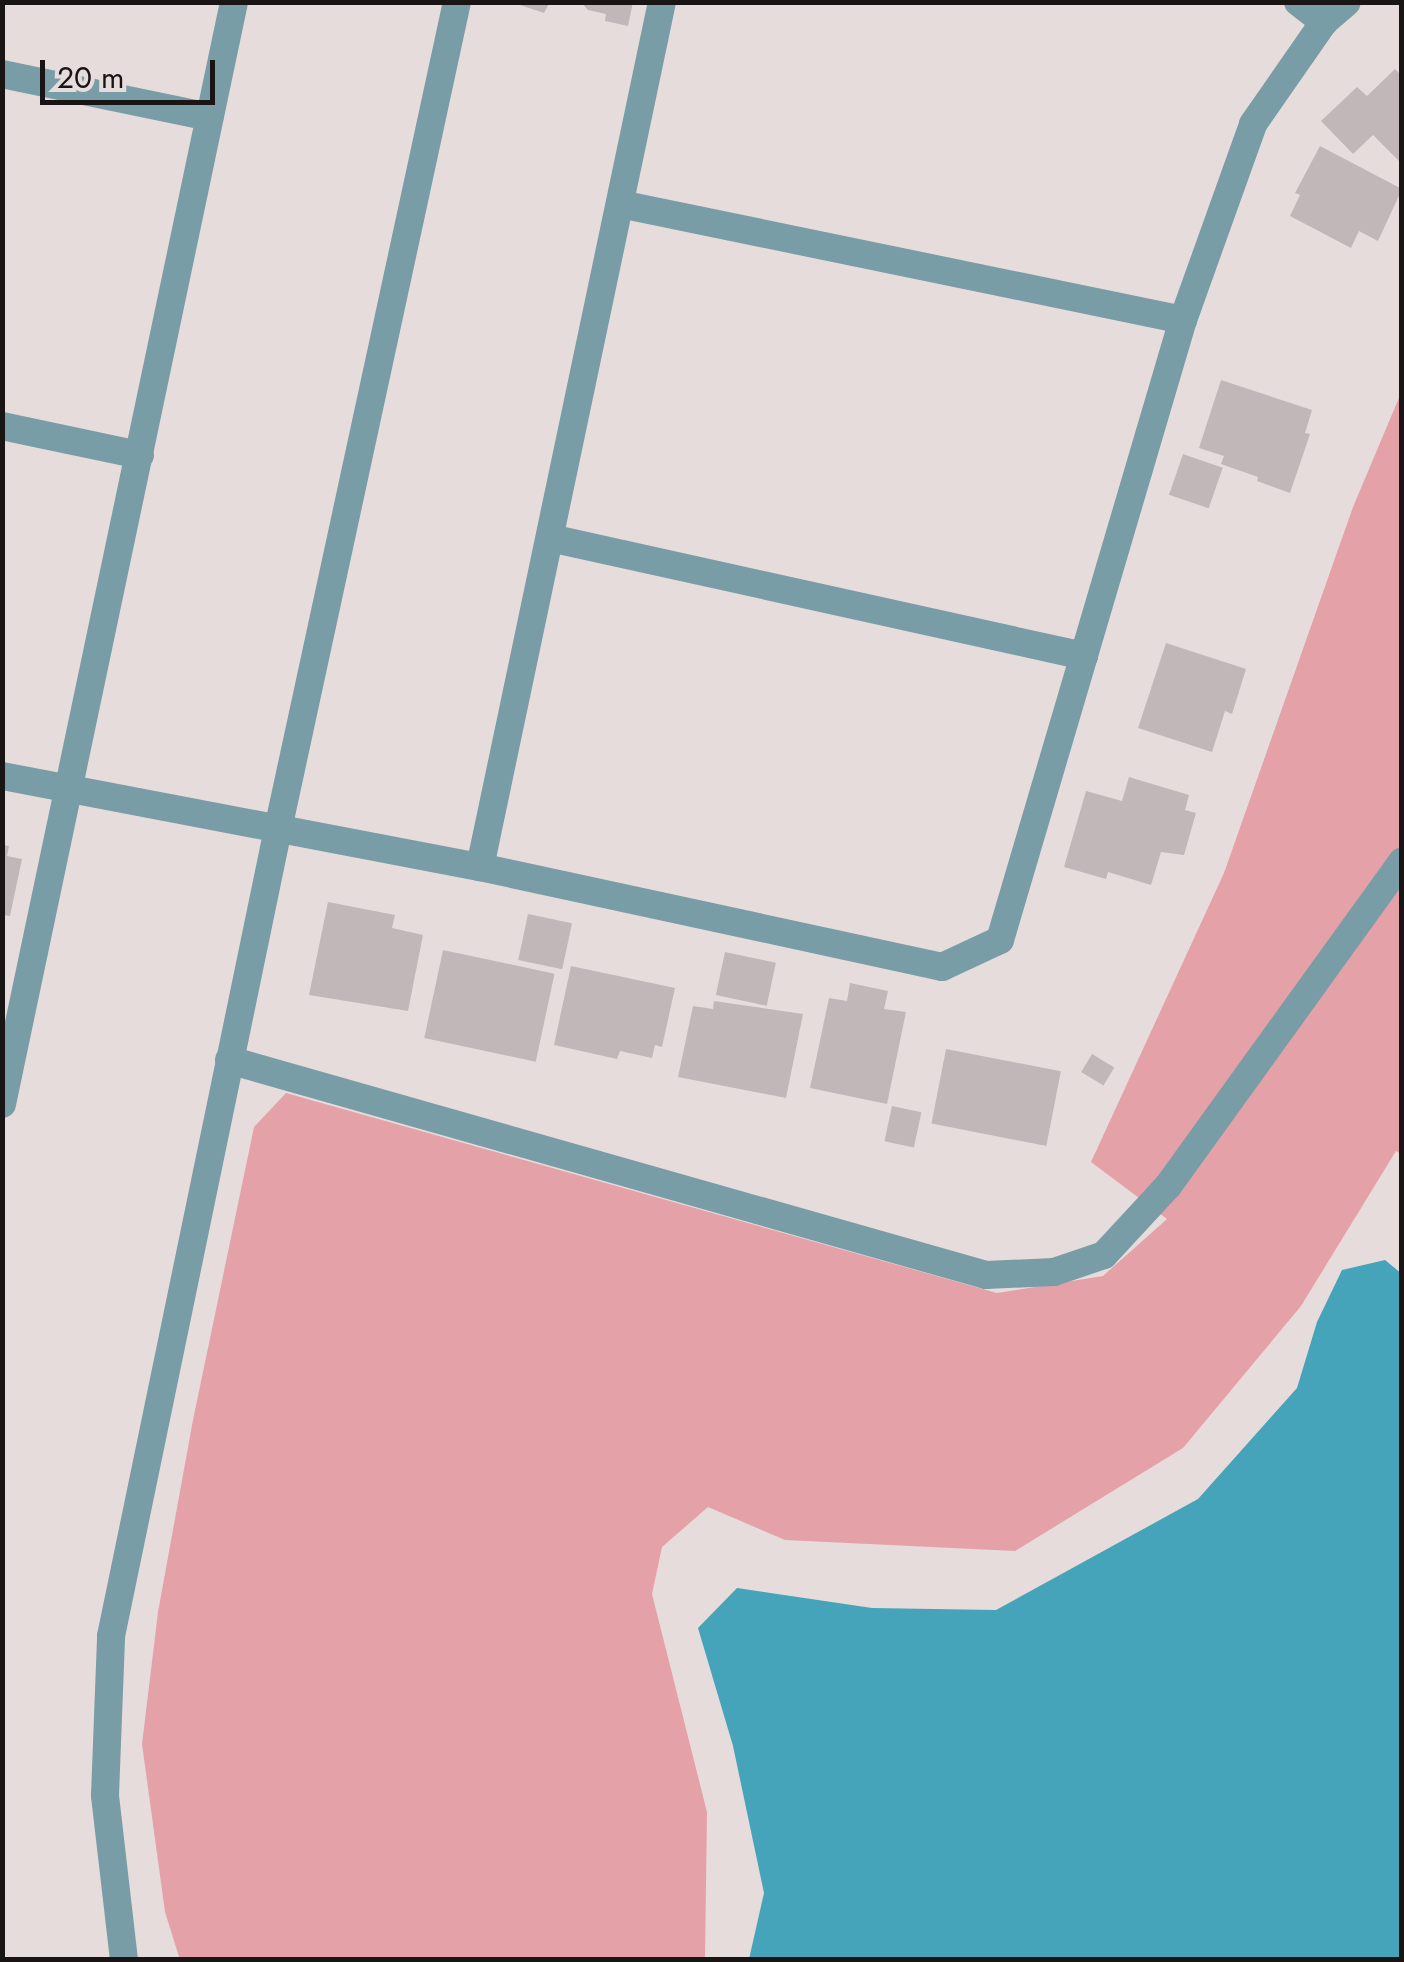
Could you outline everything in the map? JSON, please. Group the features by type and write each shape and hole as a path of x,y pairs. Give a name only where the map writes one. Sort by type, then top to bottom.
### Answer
{"street":[{"path":"2,1104 72,791 234,2"},
{"path":"124,1960 105,1795 110,1636 278,828 456,2"},
{"path":"480,866 662,2"},
{"path":"1298,2 1324,22"},
{"path":"2,776 480,866 942,967 1000,940 1183,320 1253,124 1324,22 1347,2"},
{"path":"2,74 210,117"},
{"path":"620,204 1183,320"},
{"path":"2,426 140,455"},
{"path":"550,538 1084,656"},
{"path":"229,1060 986,1275 1054,1272 1104,1254 1168,1186 1402,860"}],"shaded area":[{"path":"1401,393 1401,1154 1396,1151 1301,1306 1183,1448 1015,1551 785,1540 708,1507 662,1547 652,1594 707,1812 705,1959 180,1960 165,1912 142,1744 158,1612 254,1127 286,1093 997,1293 1103,1276 1167,1219 1091,1162 1224,873 1353,507"}],"water":[{"path":"1385,1260 1402,1274 1401,1959 749,1959 764,1893 733,1746 698,1628 737,1588 872,1608 996,1610 1198,1499 1297,1388 1317,1322 1342,1270"}],"building":[{"path":"511,2 550,2 544,13"},
{"path":"581,2 633,2 628,26 605,21 606,14 588,10"},
{"path":"1395,69 1402,76 1402,164 1373,135 1353,154 1321,121 1357,87 1367,96"},
{"path":"1320,146 1402,189 1378,241 1359,231 1351,248 1290,216 1300,195 1295,193"},
{"path":"1221,380 1312,410 1305,433 1310,434 1290,493 1221,464 1224,456 1199,448"},
{"path":"1183,454 1223,468 1209,508 1169,495"},
{"path":"1166,643 1246,669 1232,714 1225,711 1212,752 1138,728"},
{"path":"1129,777 1189,795 1185,810 1196,813 1184,855 1161,852 1151,885 1108,872 1106,879 1064,867 1086,791 1122,801"},
{"path":"2,845 9,846 7,856 22,859 10,916 2,915"},
{"path":"328,902 395,915 392,928 423,935 408,1011 309,995"},
{"path":"528,914 572,923 562,969 518,960"},
{"path":"443,950 555,974 536,1062 424,1038"},
{"path":"725,952 776,963 767,1006 716,995"},
{"path":"571,966 675,988 662,1047 655,1045 652,1058 620,1051 617,1059 554,1045"},
{"path":"850,983 888,991 884,1009 906,1012 887,1104 810,1088 829,998 847,1001"},
{"path":"714,1001 803,1014 786,1098 678,1077 693,1006 713,1009"},
{"path":"946,1049 1061,1071 1046,1146 931,1124"},
{"path":"1092,1054 1114,1067 1103,1085 1081,1072"},
{"path":"892,1106 921,1112 914,1147 885,1141"}]}
